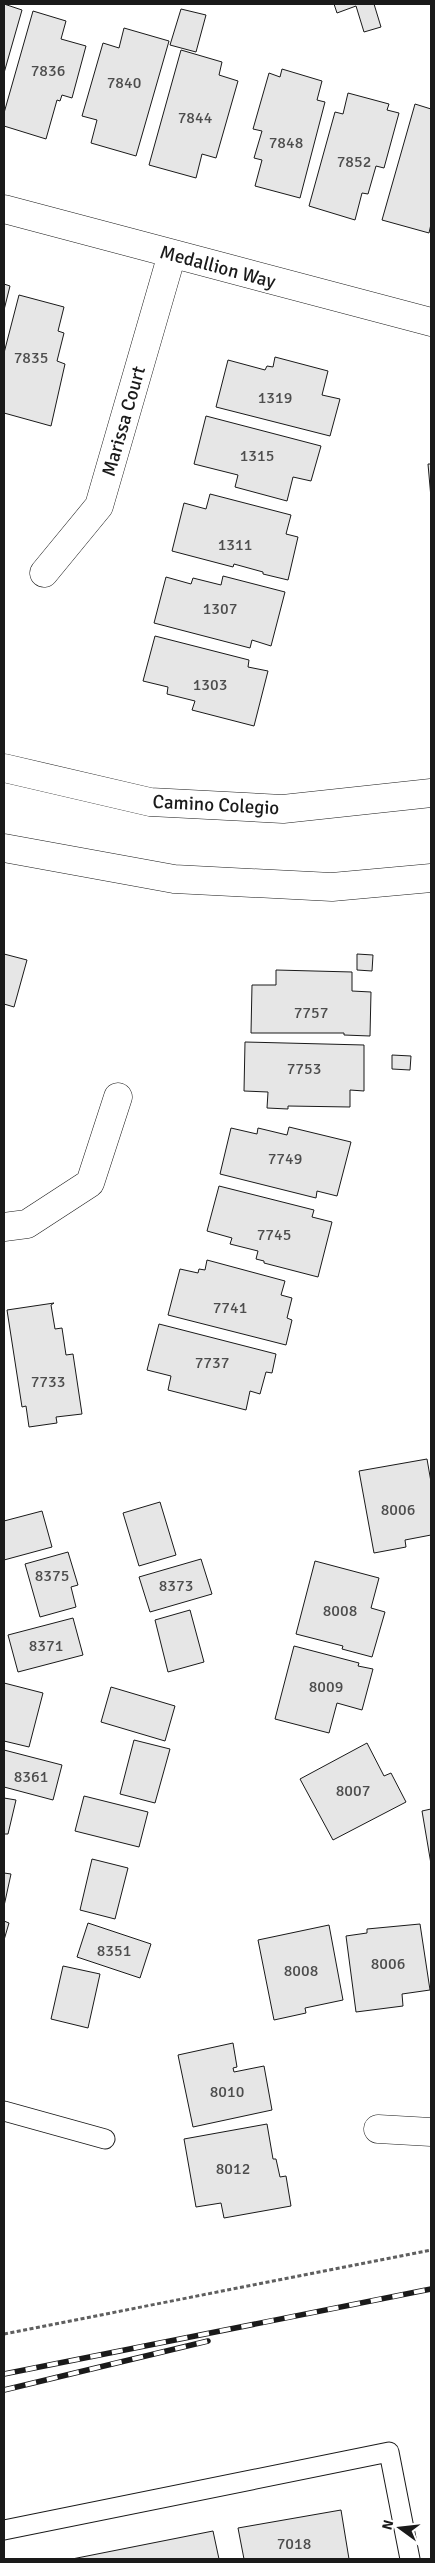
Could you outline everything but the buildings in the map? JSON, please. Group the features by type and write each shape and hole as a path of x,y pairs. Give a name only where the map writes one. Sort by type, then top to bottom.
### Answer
{"street":[{"name":"Medallion Way","path":"4,209 431,322"},
{"name":"Marissa Court","path":"44,573 99,506 172,254"},
{"name":"Camino Colegio","path":"4,768 150,802 283,809 431,793"},
{"path":"4,848 174,879 332,887 431,878"},
{"path":"4,1227 27,1224 90,1183 118,1097"},
{"path":"378,2129 431,2132"}],"lane":[{"path":"4,2110 105,2139"},
{"path":"4,2530 389,2452 410,2559"}],"path":[{"path":"4,2334 431,2250"}],"railway":[{"path":"4,2374 431,2289"},
{"path":"4,2390 208,2341"}]}
